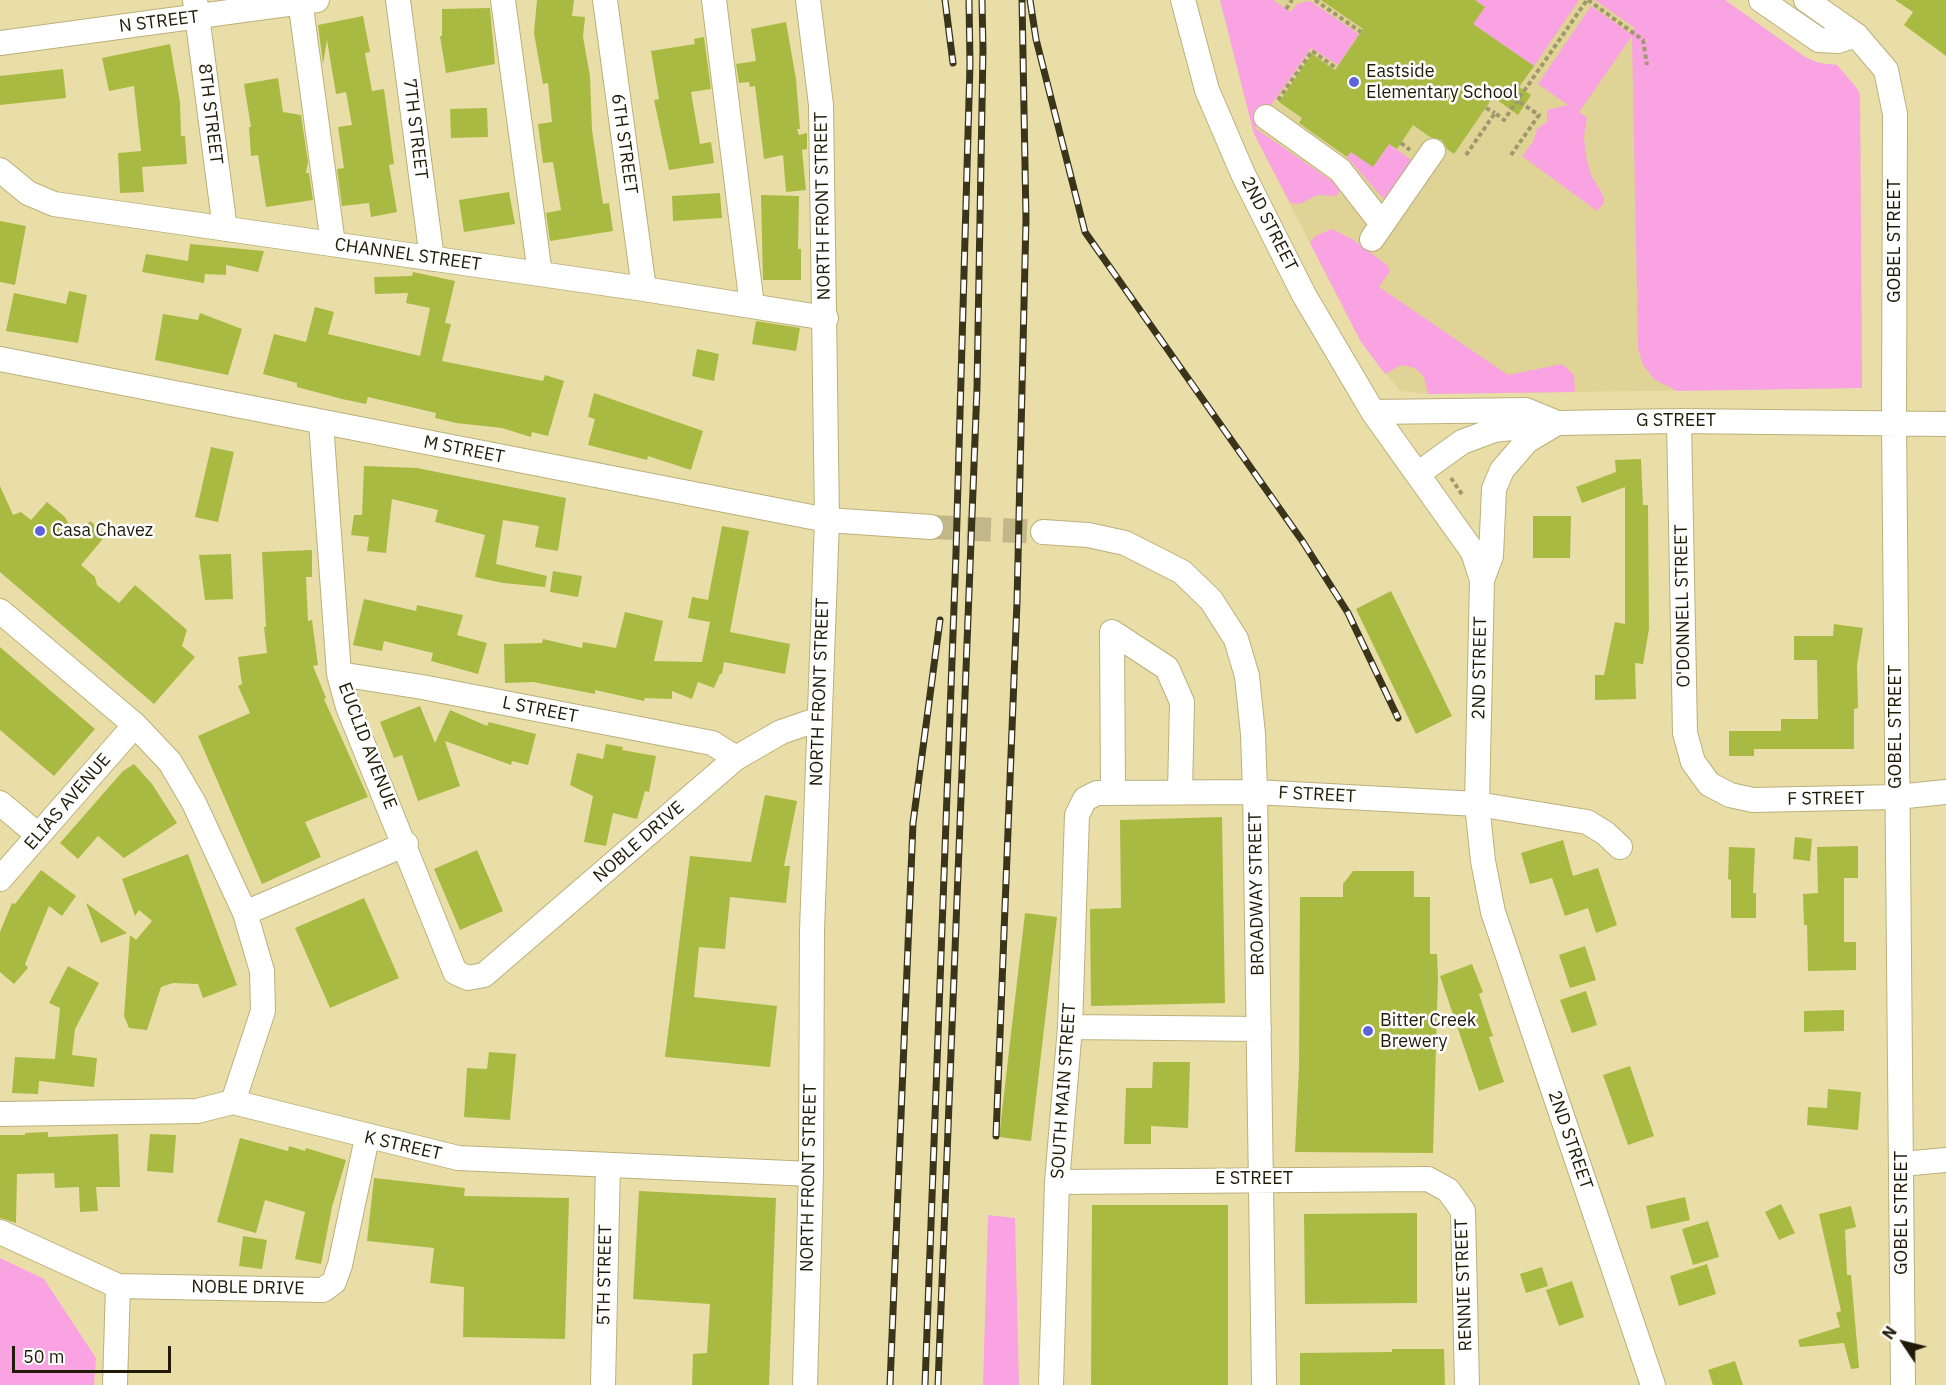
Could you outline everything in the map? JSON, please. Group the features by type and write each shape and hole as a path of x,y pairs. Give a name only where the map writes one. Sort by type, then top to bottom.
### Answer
{"street":[{"name":"7TH STREET","path":"398,0 432,259"},
{"path":"503,0 540,274"},
{"name":"6TH STREET","path":"605,0 644,289"},
{"path":"714,0 752,306"},
{"name":"NORTH FRONT STREET","path":"805,1385 811,1174 812,930 826,520 821,105 808,0"},
{"name":"2ND STREET","path":"1183,0 1207,90 1244,174 1304,295 1373,412 1419,473 1473,552 1482,580 1477,804 1483,861 1493,912 1653,1385"},
{"path":"1761,0 1819,40 1838,41 1856,34"},
{"path":"1806,0 1856,34"},
{"path":"306,1 333,244"},
{"name":"N STREET","path":"0,43 196,9 306,1"},
{"name":"8TH STREET","path":"196,9 225,229"},
{"name":"GOBEL STREET","path":"1856,34 1886,70 1895,114 1894,422 1903,1385"},
{"path":"1266,117 1340,170 1377,231 1433,151"},
{"name":"CHANNEL STREET","path":"0,170 28,193 54,204 644,289 825,318"},
{"name":"M STREET","path":"0,359 826,520 931,527"},
{"path":"1373,412 1526,410 1557,423"},
{"name":"G STREET","path":"1419,473 1462,442 1494,430 1557,423 1679,421 1946,424"},
{"name":"O'DONNELL STREET","path":"1679,421 1685,733 1693,762 1709,784"},
{"name":"EUCLID AVENUE","path":"321,423 339,674 348,707 406,844 455,972 468,978"},
{"path":"1482,580 1491,556 1494,489 1502,470 1527,441 1557,423"},
{"name":"BROADWAY STREET","path":"1043,532 1088,535 1125,543 1156,556 1182,572 1211,600 1236,639 1247,676 1253,734 1255,792 1264,1385"},
{"path":"0,611 135,724 170,762 194,803 245,913 262,971 263,1011 233,1102"},
{"path":"1113,792 1112,632 1167,668 1182,702 1180,792"},
{"name":"L STREET","path":"339,674 422,687 712,743 736,758"},
{"name":"NOBLE DRIVE","path":"468,978 484,975 736,758 781,732 819,719"},
{"name":"ELIAS AVENUE","path":"0,879 135,724"},
{"name":"F STREET","path":"1709,784 1730,795 1753,800 1897,797 1946,792"},
{"name":"F STREET","path":"1085,799 1097,792 1255,792 1477,804 1587,822 1605,833 1620,847"},
{"name":"SOUTH MAIN STREET","path":"1051,1385 1057,1182 1070,1027 1077,815 1085,799"},
{"path":"0,803 38,836"},
{"path":"245,913 406,844"},
{"path":"1070,1027 1259,1029"},
{"name":"K STREET","path":"0,1114 197,1111 233,1102 367,1138 458,1158 811,1174"},
{"name":"NOBLE DRIVE","path":"118,1286 323,1290 334,1282 340,1264 367,1138"},
{"path":"1902,1164 1946,1160"},
{"name":"5TH STREET","path":"603,1385 608,1165"},
{"name":"E STREET","path":"1057,1182 1428,1179 1448,1190"},
{"name":"RENNIE STREET","path":"1448,1190 1463,1211 1467,1385"},
{"path":"0,1232 118,1286 115,1385"}],"path":[{"path":"1286,9 1292,0"},
{"path":"1315,0 1361,32"},
{"path":"1486,108 1504,120 1588,0 1643,40 1647,65"},
{"path":"1266,117 1312,51 1336,68"},
{"path":"1511,155 1539,115 1512,97"},
{"path":"1466,155 1495,113"}],"shaded area":[{"path":"1220,0 1725,0 1805,57 1819,63 1837,65 1860,94 1862,388 1428,394 1400,391 1361,342 1254,134"},
{"path":"1220,0 1273,0 1291,12 1297,4 1310,1 1359,34 1338,65 1311,48 1255,128 1332,181 1340,191 1336,196 1317,195 1300,204 1290,203 1254,134"},
{"path":"1475,0 1579,0 1534,66 1473,24 1485,7"},
{"path":"1595,0 1725,0 1805,57 1819,63 1837,65 1856,87 1860,94 1862,388 1677,391 1654,379 1643,365 1638,349 1632,36 1579,112 1587,118 1584,137 1591,175 1604,197 1604,203 1597,211 1522,156 1533,142 1537,129 1547,122 1547,110 1568,105 1538,84 1591,6 1631,34 1635,28"},
{"path":"1389,144 1414,162 1388,197 1383,198 1347,157 1351,152 1373,167"},
{"path":"1332,229 1352,239 1387,265 1390,271 1379,287 1508,375 1562,364 1574,375 1575,392 1428,394 1424,377 1415,368 1401,365 1385,374 1361,342 1310,243 1315,236"},
{"path":"988,1215 1015,1218 1019,1385 983,1385"},
{"path":"0,1258 44,1279 96,1358 94,1385 0,1385"}],"building":[{"path":"537,0 574,0 572,16 585,17 583,37 590,76 592,130 603,204 609,203 613,231 550,241 546,213 561,210 553,162 543,163 538,124 552,122 548,83 543,84 534,33"},
{"name":"Eastside Elementary School","path":"1321,0 1475,0 1485,7 1473,24 1534,66 1519,87 1531,95 1518,115 1493,97 1454,154 1447,149 1442,140 1430,137 1413,125 1397,149 1389,144 1373,167 1351,152 1347,157 1299,123 1302,118 1279,102 1312,54 1335,70 1363,29"},
{"path":"1895,0 1946,0 1946,56 1904,25 1913,12"},
{"path":"490,8 495,64 446,73 440,36 442,36 442,9"},
{"path":"363,16 370,52 365,53 372,91 384,89 394,164 389,165 397,212 371,217 369,203 342,206 337,169 344,168 338,127 352,125 346,92 336,94 327,40 323,64 318,25"},
{"path":"786,22 796,79 800,129 797,129 799,135 807,133 807,149 802,150 806,190 786,192 783,155 764,159 755,86 750,87 749,82 739,83 736,64 756,61 751,29"},
{"path":"704,37 711,89 691,92 700,144 711,142 714,163 669,170 654,100 659,99 651,51 695,44 694,39"},
{"path":"170,44 180,102 181,136 185,136 187,164 142,167 144,192 120,193 118,153 141,151 134,86 109,91 102,58"},
{"path":"63,69 66,98 0,105 0,76"},
{"path":"278,78 283,112 301,115 308,162 306,173 309,173 313,200 266,207 258,155 251,156 249,127 251,127 244,84"},
{"path":"487,108 488,137 451,138 450,109"},
{"path":"509,192 515,224 464,232 459,200"},
{"path":"720,193 722,218 673,221 672,196"},
{"path":"761,195 799,196 798,249 801,249 801,280 763,280"},
{"path":"0,221 26,226 15,285 0,282"},
{"path":"190,244 264,251 258,272 226,265 226,275 205,274 204,283 142,272 146,254 188,261"},
{"path":"413,272 455,281 445,323 451,324 442,361 543,381 545,375 564,381 548,436 532,432 531,437 502,428 456,423 435,418 436,413 368,397 366,404 342,399 297,387 297,383 263,374 274,334 306,342 315,307 334,312 328,334 420,356 430,308 406,303 408,293 375,294 374,277 412,276"},
{"path":"69,291 87,295 78,343 6,331 14,293 66,304"},
{"path":"200,313 242,329 228,375 155,360 163,314 198,320"},
{"path":"756,321 800,328 796,351 752,344"},
{"path":"697,349 719,354 714,381 692,376"},
{"path":"594,393 703,431 691,470 648,456 647,460 588,445 595,419 588,417"},
{"path":"211,447 234,452 218,522 195,517"},
{"path":"1641,459 1643,505 1648,505 1649,629 1643,664 1635,663 1636,699 1595,700 1595,675 1604,675 1615,622 1625,624 1625,487 1582,503 1576,487 1616,472 1615,460"},
{"path":"364,466 417,468 566,498 558,551 535,547 539,526 503,520 496,564 547,576 545,587 503,583 475,577 485,535 435,522 438,510 392,499 386,553 367,551 369,537 351,535 354,515 362,515"},
{"path":"0,486 13,515 21,512 31,520 47,502 65,517 76,538 90,521 106,535 81,565 95,577 97,585 119,603 135,585 187,630 182,646 195,657 154,704 0,572"},
{"path":"1533,516 1571,516 1570,558 1533,558"},
{"path":"722,526 749,531 730,632 790,644 785,674 724,662 722,674 714,688 698,682 692,699 672,691 672,699 645,698 644,701 595,690 595,694 533,682 505,683 504,644 542,643 543,639 582,648 583,642 616,648 625,612 663,621 654,661 702,662 710,622 688,618 692,597 708,600"},
{"path":"312,550 312,577 306,577 308,621 312,620 318,665 313,666 326,698 324,699 368,797 305,822 321,857 262,884 198,736 250,713 238,686 242,684 238,657 267,653 262,552"},
{"path":"231,554 233,599 205,600 199,555"},
{"path":"553,571 582,576 578,597 550,592"},
{"path":"1391,591 1452,716 1416,734 1356,609"},
{"path":"364,599 416,611 417,605 463,615 457,635 487,643 478,674 431,661 433,653 384,641 382,651 353,645"},
{"path":"1834,624 1863,628 1857,665 1858,708 1854,709 1854,749 1754,749 1754,756 1729,756 1729,731 1781,731 1781,719 1818,719 1817,660 1794,660 1794,636 1833,636"},
{"path":"0,647 95,729 54,776 0,730"},
{"path":"420,706 435,743 450,710 487,726 489,722 536,734 528,765 512,761 511,765 445,741 460,786 418,801 402,755 394,758 380,722"},
{"path":"606,744 623,747 622,750 656,756 649,792 645,791 637,819 613,813 606,846 584,842 593,796 570,785 577,753 603,759"},
{"path":"134,764 152,784 177,823 124,858 98,836 78,859 60,843 123,771"},
{"path":"765,795 797,801 784,866 790,866 786,903 730,897 725,949 699,947 694,997 777,1006 770,1067 665,1057 690,856 751,862"},
{"path":"1222,817 1225,1003 1091,1006 1090,909 1121,908 1120,820"},
{"path":"1795,837 1812,839 1810,861 1793,859"},
{"path":"1563,840 1573,876 1598,868 1617,925 1596,933 1588,908 1565,916 1552,878 1530,884 1521,853"},
{"path":"1858,846 1858,878 1844,878 1844,942 1856,942 1856,970 1808,971 1807,925 1804,925 1803,894 1818,893 1817,847"},
{"path":"1729,847 1755,848 1753,893 1756,893 1756,918 1731,918 1731,880 1728,879"},
{"path":"477,850 503,911 460,930 434,869"},
{"path":"188,854 237,985 203,998 198,984 173,983 161,987 147,1030 129,1028 124,1016 130,935 136,940 152,921 139,910 135,916 122,879"},
{"path":"41,870 76,896 62,916 49,906 25,964 28,968 14,984 0,972 0,932 12,903 15,904"},
{"path":"1353,871 1414,871 1414,897 1430,897 1430,954 1437,954 1438,977 1433,1153 1295,1152 1299,1067 1300,897 1343,897 1343,884"},
{"path":"364,898 399,978 330,1008 295,928"},
{"path":"86,903 127,933 101,943"},
{"path":"1025,913 1057,917 1031,1141 999,1137"},
{"path":"1585,946 1596,980 1570,988 1559,955"},
{"path":"1472,964 1483,992 1479,994 1493,1036 1489,1037 1504,1082 1479,1091 1440,976"},
{"path":"68,966 99,983 75,1029 72,1055 97,1058 94,1087 39,1081 38,1094 12,1093 15,1057 55,1059 60,1008 49,1003"},
{"path":"1586,991 1597,1025 1572,1033 1560,1000"},
{"path":"1844,1010 1844,1031 1804,1032 1804,1011"},
{"path":"489,1052 516,1054 510,1120 464,1117 467,1068 487,1069"},
{"path":"1153,1062 1190,1062 1188,1128 1151,1126 1151,1144 1124,1144 1126,1088 1152,1088"},
{"path":"1630,1066 1654,1136 1628,1145 1603,1075"},
{"path":"1828,1089 1861,1092 1858,1130 1807,1125 1808,1107 1827,1108"},
{"path":"48,1132 48,1137 118,1134 120,1187 96,1187 98,1211 80,1212 79,1187 55,1188 54,1173 17,1174 16,1223 0,1218 0,1135"},
{"path":"150,1134 176,1135 173,1173 147,1171"},
{"path":"240,1138 288,1151 289,1146 305,1151 306,1148 346,1160 332,1207 321,1264 295,1259 305,1212 265,1200 256,1233 217,1222"},
{"path":"374,1178 465,1188 464,1196 569,1198 565,1339 463,1337 464,1287 430,1283 434,1248 367,1241"},
{"path":"639,1191 776,1198 769,1385 692,1385 693,1354 707,1353 710,1304 633,1299"},
{"path":"1685,1197 1690,1220 1651,1229 1646,1206"},
{"path":"1781,1204 1795,1233 1779,1240 1765,1212"},
{"path":"1092,1205 1228,1205 1228,1385 1091,1385"},
{"path":"1851,1206 1856,1227 1845,1230 1847,1275 1851,1275 1859,1368 1851,1369 1844,1343 1800,1347 1798,1340 1840,1327 1836,1313 1841,1311 1819,1214"},
{"path":"1417,1213 1417,1303 1305,1304 1304,1214"},
{"path":"1708,1221 1719,1257 1693,1265 1682,1229"},
{"path":"243,1236 267,1240 262,1269 239,1266"},
{"path":"1707,1264 1716,1294 1679,1306 1670,1276"},
{"path":"1542,1267 1548,1286 1526,1293 1520,1274"},
{"path":"1572,1281 1584,1317 1559,1326 1546,1290"},
{"path":"1392,1349 1444,1349 1445,1385 1300,1385 1300,1353 1392,1352"},
{"path":"1735,1361 1743,1385 1713,1385 1708,1370"}],"tunnel":[{"path":"931,527 1043,532"}],"railway":[{"path":"945,0 953,63"},
{"path":"925,1385 956,553 970,64 969,0"},
{"path":"938,1385 977,388 982,0"},
{"path":"996,1136 1017,602 1026,219 1022,0"},
{"path":"1030,0 1036,39 1085,232 1303,542 1348,613 1398,718"},
{"path":"890,1385 913,823 940,620"}],"place":[{"name":"Eastside Elementary School","path":"1354,82"},
{"name":"Casa Chavez","path":"40,531"},
{"name":"Bitter Creek Brewery","path":"1368,1031"}]}
